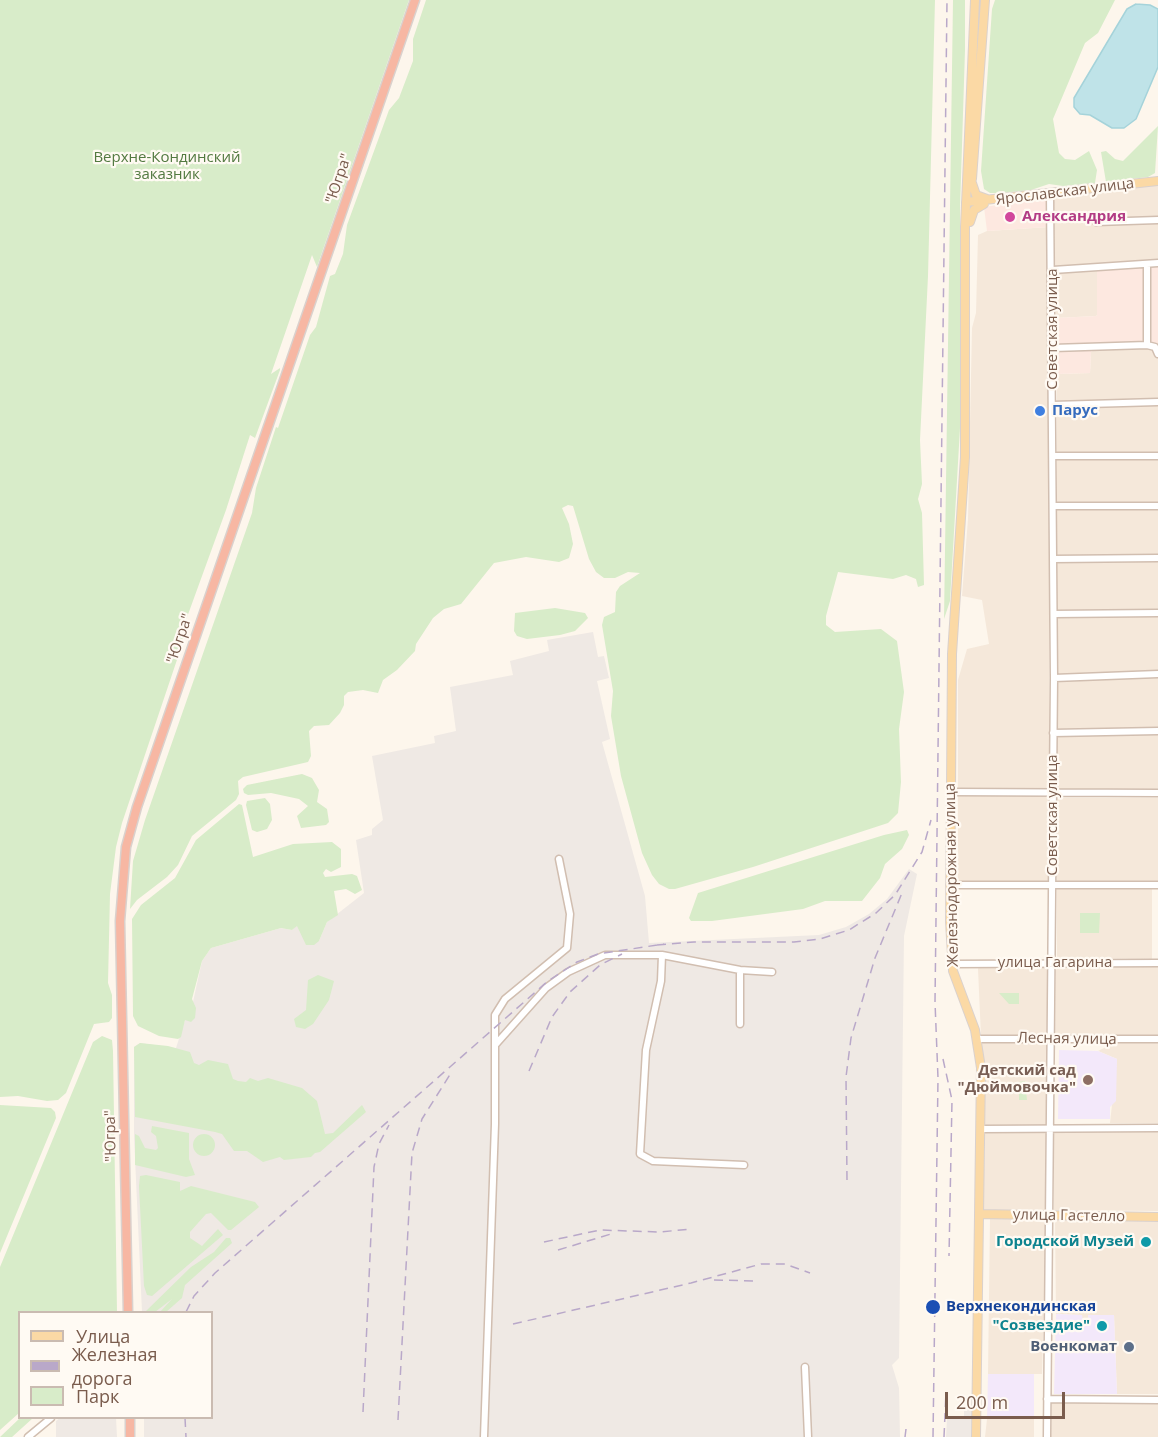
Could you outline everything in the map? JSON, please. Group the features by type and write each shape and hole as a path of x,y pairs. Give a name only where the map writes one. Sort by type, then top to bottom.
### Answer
{"highway":[{"name":"\"Югра\"","path":"128,1311 120,921 126,847 137,807 415,0"},
{"path":"130,1419 130,1437"}],"main road":[{"path":"968,202 975,0"},
{"path":"968,202 972,183 985,0"},
{"name":"Ярославская улица","path":"968,202 1158,181"},
{"path":"972,183 978,196 997,200"},
{"path":"970,222 976,208 997,200"},
{"name":"Железнодорожная улица","path":"966,309 970,222 968,202"},
{"name":"Железнодорожная улица","path":"968,202 965,457 952,654 950,885 952,964 977,1039 981,1068 975,1437"},
{"name":"улица Гастелло","path":"979,1214 1158,1217"}],"street":[{"name":"Советская улица","path":"1047,1437 1054,678 1053,270 1050,193"},
{"path":"1095,222 1158,220"},
{"path":"1053,270 1158,263"},
{"path":"1147,345 1148,264"},
{"path":"1053,348 1147,345 1155,347 1158,354"},
{"path":"1053,405 1158,402"},
{"path":"1053,456 1158,456"},
{"path":"1053,506 1158,506"},
{"path":"1053,559 1158,558"},
{"path":"1054,614 1158,613"},
{"path":"1054,678 1158,674"},
{"path":"1053,733 1158,732"},
{"path":"951,792 1158,793"},
{"path":"484,1437 495,1015 500,1004 562,954 568,944 570,914 558,859"},
{"path":"950,885 1158,885"},
{"path":"495,1045 536,998 568,972 605,956 662,955 740,970 772,972"},
{"path":"662,955 662,974 646,1050 640,1154 653,1161 744,1165"},
{"name":"улица Гагарина","path":"952,964 1158,963"},
{"path":"740,970 740,1024"},
{"name":"Лесная улица","path":"977,1039 1158,1039"},
{"path":"981,1129 1158,1128"},
{"path":"806,1367 808,1437"},
{"path":"1047,1399 1158,1400"},
{"path":"28,1437 50,1419"}],"shaded area":[{"path":"1158,183 1158,263 1096,316 1056,318 1054,200 1059,195"},
{"path":"1048,198 1048,227 987,231 984,207"},
{"path":"1049,227 1049,789 958,788 958,680 967,649 989,644 982,600 962,596 968,519 972,328 976,313 978,235 987,231"},
{"path":"1158,263 1158,354 1157,350 1147,348 1098,348 1091,352 1090,373 1057,374 1056,318 1097,316 1097,267"},
{"path":"1098,348 1147,348 1157,350 1158,353 1158,790 1057,789 1057,374 1090,373 1091,352"},
{"path":"593,632 598,657 604,656 609,678 597,681 610,739 602,742 645,896 649,943 819,935 846,927 869,914 887,899 909,869 917,874 904,936 899,1358 892,1365 899,1388 900,1437 144,1437 144,1419 213,1419 213,1311 142,1311 134,1136 134,1047 140,1043 176,1048 185,1020 189,1020 202,961 211,948 281,928 292,930 297,925 319,941 327,922 364,893 356,840 372,835 372,829 383,820 372,756 435,743 434,736 456,731 450,687 513,675 510,661 549,651 547,640"},
{"path":"958,795 1049,796 1049,882 958,882"},
{"path":"1057,798 1158,798 1158,882 1057,881"},
{"path":"1057,888 1152,888 1152,959 1057,958"},
{"path":"1048,965 1048,1125 985,1126 979,966"},
{"path":"1056,966 1158,966 1158,1037 1055,1037"},
{"path":"1114,1043 1158,1043 1158,1123 1110,1123 1117,1059 1098,1051"},
{"name":"Детский сад \"Дюймовочка\"","path":"1059,1050 1098,1051 1117,1059 1116,1101 1110,1107 1110,1119 1058,1119"},
{"path":"1047,1129 1045,1213 983,1211 985,1131"},
{"path":"1054,1131 1158,1132 1158,1211 1054,1210"},
{"path":"990,1218 1046,1218 1042,1374 988,1374"},
{"path":"1055,1218 1158,1219 1158,1394 1117,1394 1114,1315 1088,1315 1088,1320 1082,1320 1082,1315 1056,1314"},
{"path":"1056,1314 1082,1315 1083,1320 1088,1320 1088,1315 1114,1315 1117,1394 1054,1394"},
{"path":"988,1374 1034,1374 1034,1419 987,1419"},
{"path":"1052,1401 1158,1402 1158,1437 1051,1437"},
{"path":"964,1408 972,1408 971,1437 946,1437 947,1419 964,1416"},
{"path":"59,1419 116,1419 117,1437 56,1437 56,1421"},
{"path":"987,1419 1034,1419 1034,1437 985,1437"}],"green space":[{"name":"Верхне-Кондинский заказник","path":"0,0 409,0 317,267 312,255 271,374 280,368 280,370 255,438 250,435 226,510 182,631 183,642 122,823 116,847 110,894 108,983 112,995 112,1018 109,1022 94,1024 66,1093 58,1100 47,1101 18,1096 0,1097"},
{"path":"426,0 935,0 928,276 920,440 922,484 918,499 922,513 924,585 918,587 916,579 906,575 893,579 838,572 826,616 826,625 835,632 881,629 897,641 904,692 899,729 901,782 898,813 888,823 753,867 675,889 659,884 652,875 642,853 621,776 611,716 613,691 602,625 604,617 615,612 616,592 620,586 640,573 628,572 615,578 604,578 596,572 589,559 573,506 568,505 562,508 569,524 573,544 569,558 559,562 526,557 494,563 461,604 444,609 433,618 416,644 415,651 397,670 383,680 378,693 363,690 348,692 344,696 344,705 340,713 329,725 314,726 309,731 311,756 308,762 243,777 238,781 239,794 236,800 192,836 178,865 167,877 137,900 130,909 133,861 145,820 252,513 256,488 276,427 278,428 310,335 316,327 330,276 335,274 343,254 347,225 389,110 399,98 413,61 413,39"},
{"path":"953,0 965,0 960,209 960,428 950,601 944,619"},
{"path":"995,0 1115,0 1098,33 1085,43 1053,119 1059,153 1065,159 1075,160 1089,151 1097,170 1095,183 1063,186 1049,184 1031,190 1001,193 990,193 984,189 981,171 992,9"},
{"path":"1158,126 1155,173 1148,177 1106,182 1101,152 1106,151 1115,159 1123,161"},
{"path":"555,608 585,613 588,618 575,631 560,635 527,639 517,636 514,631 515,613"},
{"path":"302,774 312,778 319,790 317,802 327,809 329,822 326,825 301,828 297,816 308,806 299,799 271,793 248,795 244,793 243,789 247,785"},
{"path":"265,798 270,804 272,820 267,829 257,832 252,830 246,805 247,801"},
{"path":"239,804 242,805 253,857 293,844 332,842 341,849 341,867 331,872 326,869 323,873 325,877 352,874 357,876 362,890 355,894 346,889 334,891 338,915 327,922 319,941 314,945 306,945 297,926 292,930 281,928 211,948 202,961 192,999 196,1008 195,1018 191,1022 185,1020 181,1037 178,1039 159,1036 138,1026 133,1016 132,919 141,905 175,878 196,840"},
{"path":"907,830 909,835 902,849 885,864 880,878 862,901 825,901 803,909 712,921 691,921 689,918 698,893 884,835"},
{"path":"1080,913 1100,913 1099,933 1080,933"},
{"path":"318,975 334,981 329,1000 313,1024 305,1029 296,1027 294,1019 306,1010 308,980"},
{"path":"999,993 1019,993 1019,1004 1009,1004"},
{"path":"102,1036 112,1040 113,1051 117,1311 18,1311 18,1414 0,1430 0,1267 93,1042"},
{"path":"140,1043 168,1046 190,1052 194,1063 199,1065 208,1060 228,1064 233,1079 238,1081 246,1082 250,1078 258,1081 268,1078 302,1088 317,1101 325,1134 333,1133 362,1105 366,1112 320,1152 311,1157 284,1160 280,1157 263,1162 247,1151 234,1151 222,1134 135,1117 134,1047"},
{"path":"1025,1081 1027,1100 1019,1100 1019,1082"},
{"path":"0,1105 51,1108 56,1118 0,1253"},
{"path":"152,1126 189,1133 189,1159 195,1175 186,1177 135,1165 135,1134 139,1136 145,1148 156,1150 158,1148 156,1136 151,1132"},
{"path":"200,1134 208,1134 215,1141 215,1149 208,1156 200,1156 193,1149 193,1141"},
{"path":"146,1175 180,1182 180,1191 191,1186 255,1202 259,1207 231,1230 228,1230 211,1213 206,1214 190,1232 190,1238 202,1246 218,1229 223,1235 152,1296 147,1295 144,1286 139,1186 140,1176"},
{"path":"226,1238 230,1238 232,1243 185,1285 182,1298 167,1311 161,1311 172,1299 156,1311 146,1311 191,1267 214,1252"},
{"path":"19,1419 32,1419 12,1437 0,1437"}],"water":[{"path":"1136,4 1150,5 1158,9 1158,67 1136,119 1124,128 1112,128 1090,115 1080,114 1074,107 1074,98 1127,9"}],"railway":[{"path":"933,1437 938,1078 935,1002 947,0"},
{"path":"657,945 694,942 794,942 820,939 849,930 876,913 895,895 922,852 931,820"},
{"path":"847,1180 846,1077 851,1038 875,958 902,893"},
{"path":"186,1311 194,1296 215,1273 548,981 577,962 598,954 664,944"},
{"path":"529,1071 552,1017 570,992 600,965 622,954"},
{"path":"943,1059 952,1100 949,1256"},
{"path":"398,1420 412,1153 422,1119 451,1073"},
{"path":"363,1412 374,1167 379,1144 389,1125"},
{"path":"544,1242 600,1230 660,1232 691,1229"},
{"path":"558,1250 611,1234"},
{"path":"513,1324 691,1283 761,1264 785,1264 810,1273"},
{"path":"714,1280 755,1281"},
{"path":"944,1437 946,1392"},
{"path":"185,1419 186,1437"},
{"path":"905,1437 906,1429"}],"place":[{"name":"Александрия","path":"1010,217"},
{"name":"Парус","path":"1040,411"},
{"name":"Детский сад \"Дюймовочка\"","path":"1088,1080"},
{"name":"Городской Музей","path":"1146,1242"},
{"name":"Верхнекондинская","path":"933,1307"},
{"name":"\"Созвездие\"","path":"1102,1326"},
{"name":"Военкомат","path":"1129,1347"}]}
